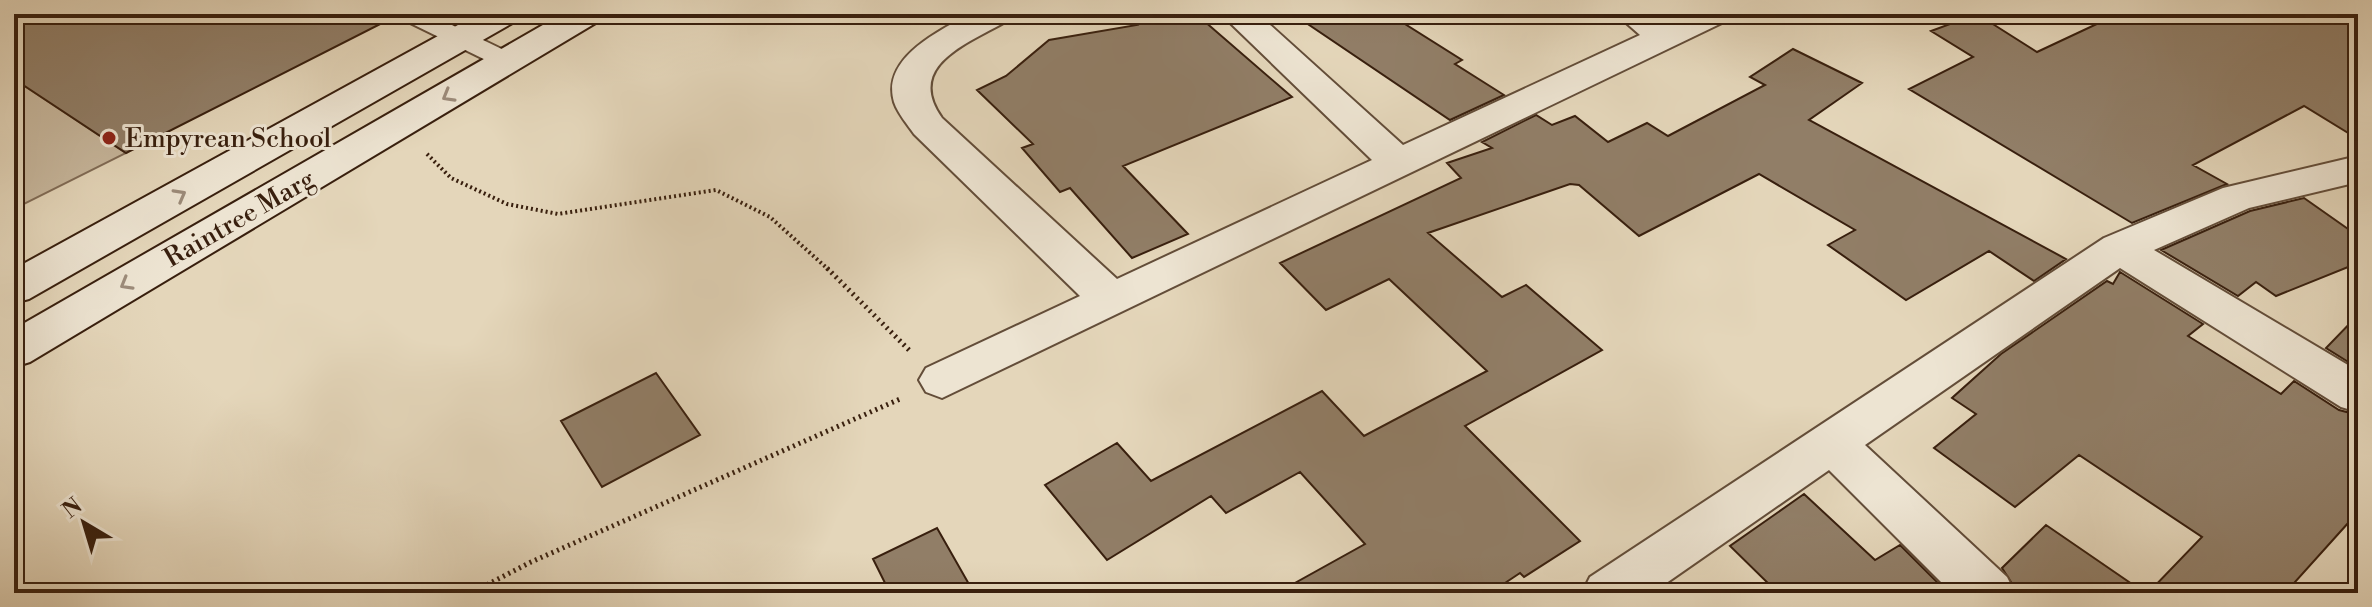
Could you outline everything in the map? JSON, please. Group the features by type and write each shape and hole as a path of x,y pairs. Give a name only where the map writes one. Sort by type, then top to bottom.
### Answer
{"street":[{"name":"Raintree Marg","path":"14,288 504,14"},
{"name":"Raintree Marg","path":"14,350 587,14"},
{"path":"995,14 918,62 908,81 909,98 928,126 1112,300"},
{"path":"1238,14 1400,164"},
{"path":"1633,14 1666,37"},
{"path":"942,380 1714,14"},
{"path":"1609,593 2119,248 2237,198 2358,169"},
{"path":"2119,248 2358,394"},
{"path":"1832,443 1988,593"}],"lane":[{"path":"410,14 507,61"}],"path":[{"path":"397,125 451,178 507,204 558,214 716,190 770,217 855,293 886,329 942,380 531,562 471,593"}],"shaded area":[{"path":"14,79 126,153 14,209"}],"building":[{"name":"Empyrean School","path":"14,14 396,16 126,153 14,79"},
{"path":"1124,14 1196,14 1292,97 1123,166 1188,234 1132,258 1070,188 1060,192 1022,148 1033,144 977,90 1006,76 1049,40 1137,25"},
{"path":"1293,14 1389,14 1462,60 1455,64 1504,95 1450,120"},
{"path":"1977,14 2037,52 2118,14 2358,14 2358,139 2304,106 2193,165 2227,184 2132,223 1909,89 1973,57 1931,31"},
{"path":"1793,49 1862,83 1809,120 2066,259 2034,281 1989,251 1906,300 1828,245 1855,230 1759,174 1639,236 1579,185 1570,184 1428,233 1502,297 1526,285 1602,350 1465,426 1580,541 1524,577 1520,573 1490,593 1277,593 1365,544 1300,472 1226,513 1211,496 1107,560 1045,485 1117,443 1151,481 1322,391 1364,436 1487,371 1389,279 1326,310 1280,263 1461,178 1447,163 1492,148 1482,142 1536,115 1552,125 1575,116 1608,142 1647,123 1668,136 1765,85 1750,77"},
{"path":"2304,198 2358,236 2358,263 2276,296 2256,282 2238,296 2161,250 2250,211"},
{"path":"2120,272 2203,324 2188,336 2281,394 2294,381 2339,410 2358,415 2358,512 2285,593 2148,593 2202,537 2079,455 2015,507 1934,448 1976,414 1952,398 2001,354 2107,281 2113,284"},
{"path":"2358,315 2358,368 2326,348"},
{"path":"656,373 700,435 602,487 561,421"},
{"path":"1804,494 1875,560 1900,545 1948,593 1778,593 1730,546"},
{"path":"2046,525 2145,593 2018,593 2002,568"},
{"path":"937,528 974,593 890,593 873,559"}],"place":[{"name":"Empyrean School","path":"109,138"}]}
